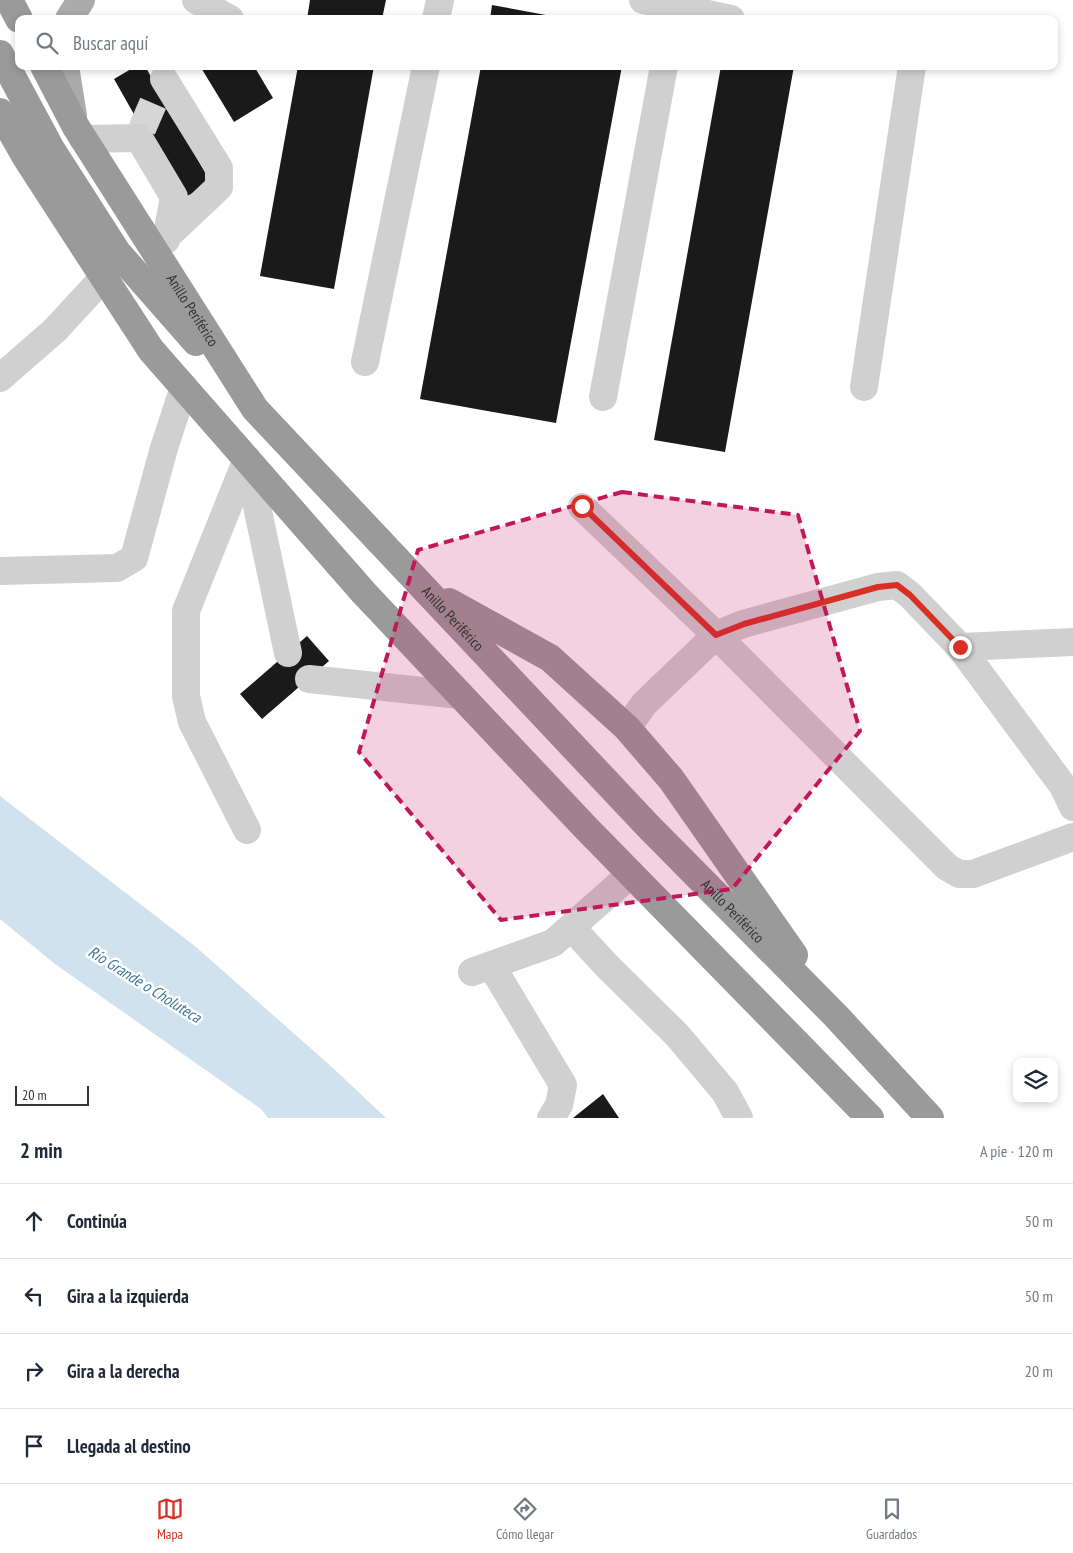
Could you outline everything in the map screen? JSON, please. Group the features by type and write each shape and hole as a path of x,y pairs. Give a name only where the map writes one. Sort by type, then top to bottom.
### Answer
{"highway":[{"path":"9,0 17,15"},
{"path":"0,54 51,149 117,252 255,409"},
{"name":"Anillo Periférico","path":"46,70 79,133 255,409 648,826 836,1016 930,1118"},
{"path":"0,112 27,159 151,350 364,593 631,874 862,1110"},
{"path":"426,590 550,658 627,728 671,779 836,1016"}],"main road":[{"path":"72,15 81,0"},
{"path":"66,70 79,133"}],"street":[{"path":"189,15 195,0 223,15"},
{"path":"437,15 440,0"},
{"path":"662,6 710,15"},
{"path":"365,362 425,70"},
{"path":"603,397 663,70"},
{"path":"864,386 911,70"},
{"path":"164,79 219,168 219,187 167,236"},
{"path":"79,133 141,133 174,197 162,263"},
{"path":"0,378 55,330 104,277"},
{"path":"0,571 117,568 134,558 164,448 184,387"},
{"path":"247,459 288,653"},
{"path":"247,459 186,611 186,696 192,722 247,830"},
{"path":"582,506 716,635 947,867 959,874 973,874 1073,837"},
{"path":"627,728 644,704 716,635 744,624 878,587 897,585 910,595 960,647 1063,786 1073,807"},
{"path":"960,647 1073,642"},
{"path":"309,678 460,695"},
{"path":"551,1118 559,1105 563,1085 482,968 553,942 631,874"},
{"path":"571,927 607,966 677,1035 725,1092 739,1118"}],"highlighted area":[{"path":"622,492 798,515 860,731 732,889 501,920 359,752 418,550"}],"water":[{"name":"Río Grande o Choluteca","path":"0,796 196,947 333,1068 386,1118 268,1118 261,1109 55,964 0,919"}],"building":[{"path":"310,0 386,0 383,15 308,15"},
{"path":"492,5 546,15 491,15"},
{"path":"129,70 147,70 211,183 182,199 114,79"},
{"path":"202,70 256,70 273,98 234,122"},
{"path":"297,70 373,70 334,289 260,276"},
{"path":"480,70 621,70 556,423 420,399"},
{"path":"720,70 793,70 725,452 654,440"},
{"path":"307,636 329,661 262,719 240,694"},
{"path":"603,1094 619,1118 573,1118"}],"tunnel":[{"path":"142,129 158,92"}],"route":[{"path":"582,506 716,635 744,624 878,587 897,585 910,595 960,647"}]}
